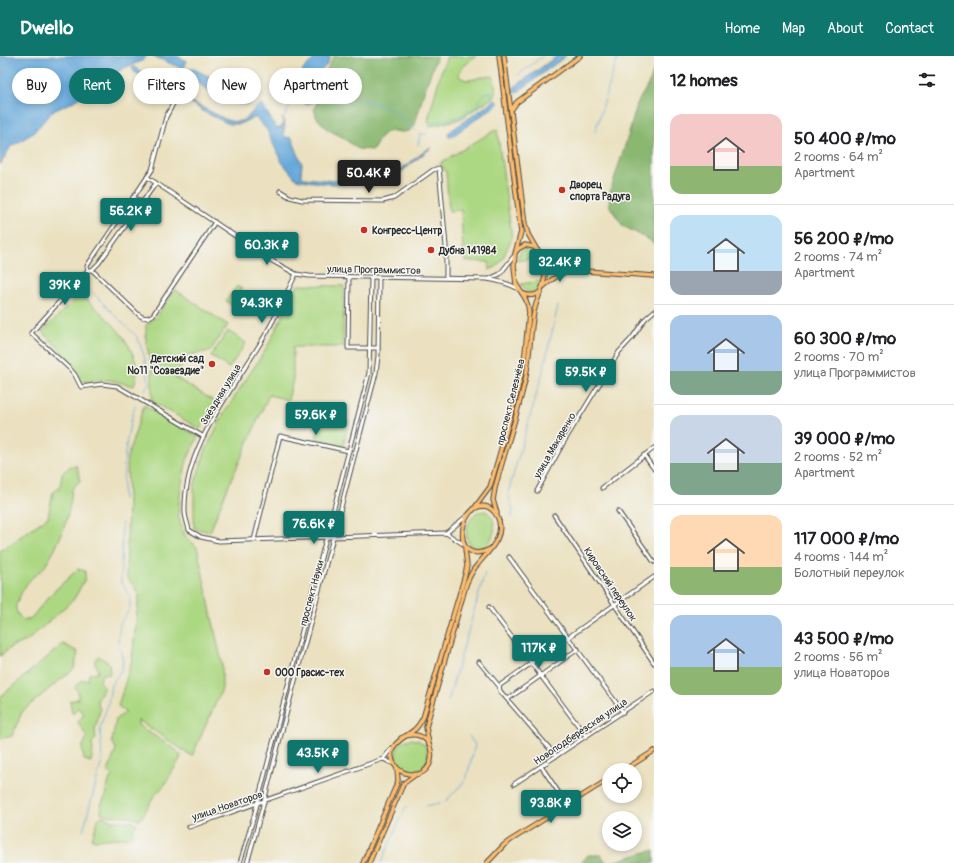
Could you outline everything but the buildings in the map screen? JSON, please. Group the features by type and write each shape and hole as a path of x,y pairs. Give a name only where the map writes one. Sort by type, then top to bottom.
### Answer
{"main road":[{"path":"499,56 520,225 520,238 515,254 514,276 520,291 528,296 533,296 555,276 572,270"},
{"path":"504,56 525,224 528,234 537,248 552,262 572,270 654,276"},
{"path":"511,111 512,106 517,102 580,56"},
{"path":"510,100 517,102"},
{"path":"515,254 520,247 527,245 537,248"},
{"path":"540,252 545,272 545,282 542,289"},
{"name":"проспект Селезнёва","path":"498,517 493,500 495,488 526,377 534,313 542,289"},
{"name":"проспект Селезнёва","path":"473,510 490,487 515,402 521,376 529,312 525,298 520,291"},
{"path":"363,863 398,781 396,766 392,754 396,744 401,738 413,731 423,718 465,574 467,557 464,546 463,529 468,515 473,510 479,507 488,507 498,517 500,528 499,534 496,541 474,569 466,585 426,727 432,755 431,762 423,772 409,779 402,787 369,863"},
{"path":"464,546 472,553 478,554 490,549"},
{"path":"401,738 413,735 420,736 429,744"},
{"path":"636,763 654,752"},
{"path":"396,766 406,774 417,774"},
{"path":"487,863 504,845 602,783"}],"street":[{"path":"173,104 166,117 152,170 87,266 139,315 142,317 150,317 154,315 215,222"},
{"path":"280,191 290,197 302,200 383,201 394,198 433,170 439,168 446,246 446,278"},
{"name":"улица Программистов","path":"147,177 274,262 296,274 309,276 372,278 487,279 510,284 520,291"},
{"path":"156,183 99,263 90,270 30,333 71,370 81,388 102,384 117,386 204,437"},
{"path":"134,197 143,203"},
{"path":"487,279 500,274 515,254"},
{"name":"Звёздная улица","path":"254,540 219,541 201,537 189,530 185,514 186,492 192,465 204,437 259,346 296,274"},
{"path":"349,277 348,348 378,348"},
{"name":"проспект Науки","path":"240,863 370,373 372,278"},
{"name":"проспект Науки","path":"247,863 265,800 272,766 334,537 376,374 379,278"},
{"name":"улица Макаренко","path":"537,491 562,445 619,352 632,338 645,319 654,311"},
{"path":"349,451 280,436 254,540 446,533 468,515"},
{"path":"602,488 654,448"},
{"path":"644,455 654,470"},
{"path":"618,511 654,562"},
{"name":"Кировский переулок","path":"554,515 654,663"},
{"path":"446,533 464,546"},
{"path":"509,557 623,712"},
{"path":"499,686 654,577"},
{"path":"489,607 530,664 586,736"},
{"path":"508,699 541,677 578,649"},
{"path":"479,662 499,686 500,691 556,756"},
{"name":"Новоподберезская улица","path":"514,784 654,691"},
{"path":"396,744 383,759 396,766"},
{"name":"улица Новаторов","path":"189,827 383,759"},
{"path":"541,766 566,805"}],"green space":[{"path":"334,56 437,56 423,95 415,125 409,131 386,132 381,136 373,150 358,149 342,137 327,129 316,117 314,108 316,104 362,104 362,68 328,68"},
{"path":"447,56 476,56 463,67 459,76 467,80 489,76 493,77 495,84 495,96 460,119 433,126 428,123 429,116"},
{"path":"654,69 654,244 648,239 623,226 610,207 609,195 637,104 650,81"},
{"path":"497,129 512,238 502,260 496,267 489,270 489,262 465,261 463,253 461,210 449,211 446,172 440,163"},
{"path":"525,249 534,251 539,257 517,261 520,252"},
{"path":"542,281 538,289 533,293 526,291 521,284"},
{"path":"298,285 344,286 343,347 293,347 293,379 288,400 269,395 225,494 210,532 194,528 194,486 206,449 224,413 266,349"},
{"path":"237,286 242,289 236,297 234,296 236,298 231,305 226,301"},
{"path":"174,289 228,325 210,351 188,355 175,377 217,403 200,429 152,400 152,369 146,343 146,325 157,316"},
{"path":"80,294 116,328 130,347 137,370 134,386 110,380 81,382 74,367 42,332"},
{"path":"228,331 246,343 229,368 211,356"},
{"path":"144,405 198,437 187,460 181,487 178,515 185,536 197,547 222,664 222,689 192,756 138,720 138,725 176,750 181,755 163,787 155,795 140,820 137,820 127,816 101,813 101,804 107,794 106,791 110,778 113,776 108,772 116,749 112,741 116,719 126,712 118,706 132,660 139,594 126,575 128,507 127,458"},
{"path":"322,414 349,421 343,447 316,440"},
{"path":"70,466 77,466 80,481 72,489 67,519 60,539 45,566 29,581 18,600 16,607 19,616 24,621 31,618 52,593 78,569 85,571 85,579 74,599 27,641 13,646 0,656 0,551 48,517 53,492 60,487 62,474"},
{"path":"485,511 494,521 493,534 490,541 486,545 480,548 473,548 467,540 468,524 474,515 478,512"},
{"path":"63,644 78,652 74,669 22,712 12,736 0,739 0,697"},
{"path":"98,656 109,663 110,674 102,674 100,682 104,687 97,701 100,710 95,730 96,739 92,743 93,751 91,762 84,760 82,748 87,737 78,722 84,714 78,707 74,713 72,713 70,701 78,699 78,692 75,687 81,680 88,680 89,674 98,672 97,666 94,662"},
{"path":"409,739 415,739 425,746 428,755 427,761 421,768 415,771 409,771 399,764 396,758 396,752 403,742"},
{"path":"102,816 112,821 131,821 137,824 132,831 134,834 129,837 96,840 92,839 98,819"},
{"path":"649,851 654,851 654,863 608,863"},
{"path":"588,855 601,855 607,863 581,863"}],"water":[{"path":"0,56 147,56 142,61 124,68 69,68 69,104 53,111 33,133 11,146 0,165"},
{"path":"153,56 177,56 186,61 185,67 181,68"},
{"path":"316,56 331,56 324,68 304,68"},
{"path":"557,56 566,56 516,93 512,92 513,88"},
{"path":"199,72 207,76 207,90 199,83"},
{"path":"495,100 498,104 449,137 448,133"},
{"path":"193,104 196,104 227,120 233,121 243,120 259,105 263,106 277,129 283,126 283,118 285,126 283,134 286,137 292,138 302,164 301,174 303,178 335,181 372,176 382,179 399,171 431,148 401,172 382,181 365,180 335,184 320,183 296,179 281,161 267,130 256,118 252,118 240,124 229,124 204,112"}],"waterway":[{"path":"518,75 543,56"},
{"path":"595,132 618,56"},
{"path":"429,127 432,123 462,116 479,104 480,99 486,93 491,91 493,102"},
{"path":"362,99 391,109 415,130"},
{"path":"283,118 291,104"},
{"path":"419,134 427,134"},
{"path":"418,145 420,134"},
{"path":"88,288 137,337 144,355 149,382 145,390"},
{"path":"512,517 513,510 508,493 542,375 558,306"},
{"path":"123,499 125,452 135,406"},
{"path":"83,831 102,761 100,727 108,705 111,685 122,669 123,660 118,643 120,624 130,608 130,596 121,582 122,523"},
{"path":"448,701 485,573"},
{"path":"425,806 445,802 466,780 475,745 469,736"},
{"path":"381,863 405,808 407,807"}],"place":[{"name":"Дворец спорта Радуга","path":"562,190"},
{"name":"Конгресс-Центр","path":"364,230"},
{"name":"Дубна 141984","path":"431,250"},
{"name":"Детский сад №11 \"Созвездие\"","path":"212,364"},
{"name":"ООО Грасис-тех","path":"267,672"}]}
